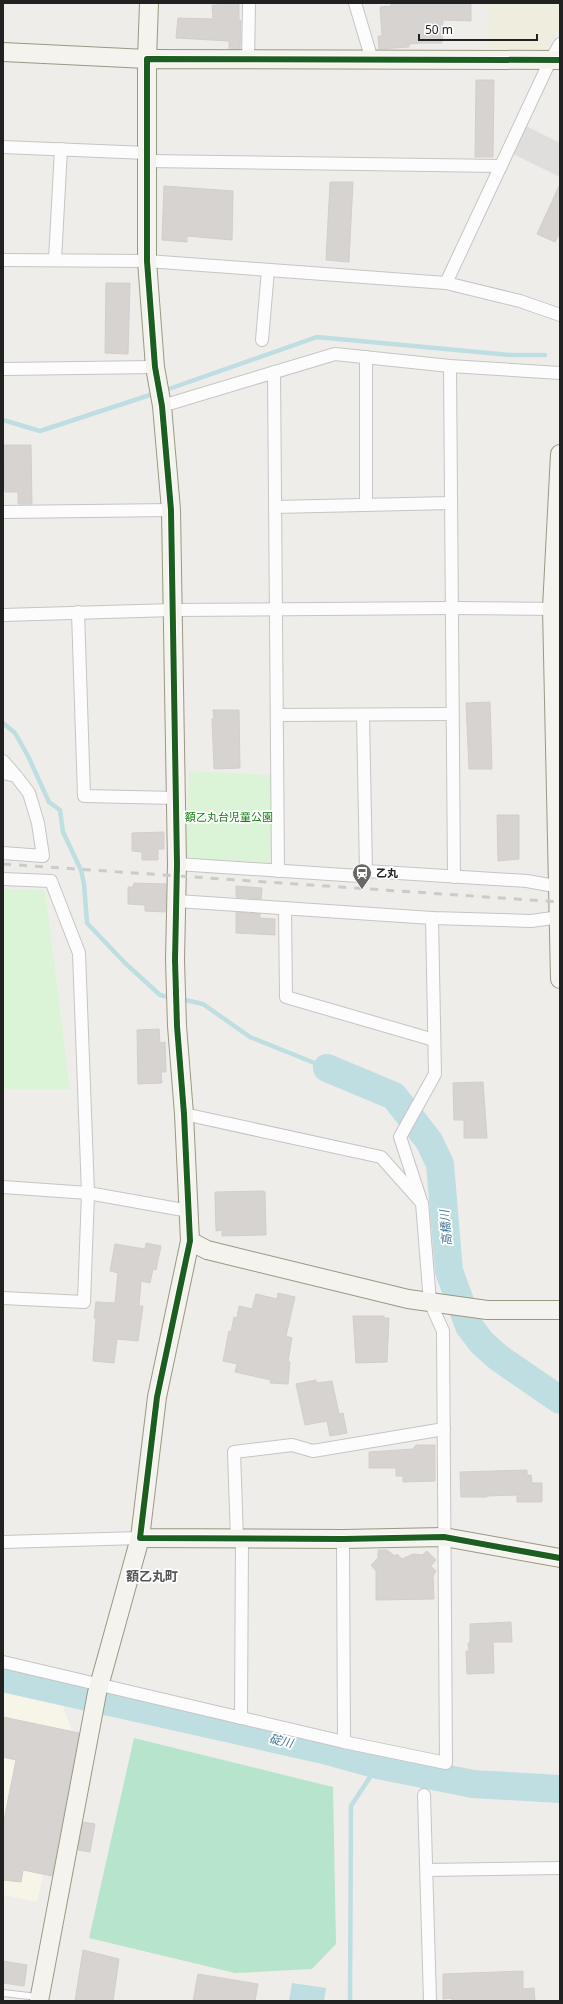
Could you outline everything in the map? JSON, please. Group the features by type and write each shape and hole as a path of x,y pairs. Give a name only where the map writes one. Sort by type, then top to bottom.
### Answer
{"street":[{"path":"39,1999 97,1694 140,1538 157,1397 190,1241 175,976 177,798 171,510 156,367 147,261 147,59 149,3"},
{"path":"248,61 249,3"},
{"path":"355,3 372,60"},
{"path":"446,283 501,166 555,61 560,44"},
{"path":"3,52 147,59 248,61 555,61"},
{"path":"3,147 61,149 147,157 501,166"},
{"path":"55,260 61,149"},
{"path":"3,260 147,261 446,283 520,301 560,315"},
{"path":"262,340 268,270"},
{"path":"160,396 274,372 335,354 450,366 560,373"},
{"path":"366,357 366,505"},
{"path":"450,366 454,877"},
{"path":"3,369 156,367"},
{"path":"274,372 278,871"},
{"path":"560,454 556,608 560,979"},
{"path":"275,507 451,503"},
{"path":"3,512 171,510"},
{"path":"3,615 174,610 556,608"},
{"path":"78,612 84,796 177,798"},
{"path":"277,715 452,714"},
{"path":"364,715 366,871"},
{"path":"3,761 29,793 38,823 43,856 3,853"},
{"path":"3,773 16,776"},
{"path":"177,864 359,876 366,871 527,881 559,887"},
{"path":"3,879 50,881 79,953 88,1193 84,1302 3,1298"},
{"path":"177,901 432,918 532,921 559,917"},
{"path":"285,908 286,997 434,1040"},
{"path":"3,1662 97,1694 241,1718 344,1742 446,1763 443,1331 422,1203 400,1137 435,1074 432,918"},
{"path":"184,1114 381,1157 422,1203"},
{"path":"3,1187 88,1193 189,1210"},
{"path":"190,1241 207,1250 408,1299 487,1310 560,1310"},
{"path":"241,1718 240,1539 234,1452 292,1446 313,1451 444,1429"},
{"path":"3,1542 140,1538 343,1539 444,1537 560,1558"},
{"path":"343,1539 344,1742"},
{"path":"424,1795 430,2001"},
{"path":"427,1870 560,1868"}],"lane":[{"path":"3,1993 39,1999"}],"shaded area":[{"path":"488,3 560,3 560,28 545,51 488,52"},
{"path":"526,126 560,143 560,177 513,154"},
{"path":"3,1686 66,1700 64,1711 74,1734 37,1902 5,1895 3,1901"}],"green space":[{"name":"額乙丸台児童公園","path":"189,771 272,775 270,865 185,859"},
{"path":"3,889 45,890 70,1089 3,1089"},
{"path":"134,1738 333,1787 336,1944 312,1969 235,1973 89,1938"}],"water":[{"path":"292,1983 326,1988 324,2001 289,2001"}],"building":[{"path":"218,3 239,4 239,19 241,21 240,49 229,49 229,41 176,38 178,18 213,19 212,5 218,5"},
{"path":"391,3 471,3 471,21 443,20 442,43 409,44 409,47 379,49 378,36 382,36 380,7 391,6"},
{"path":"476,80 494,80 493,157 475,157"},
{"path":"330,182 353,182 349,262 326,260"},
{"path":"560,184 560,232 555,242 537,234"},
{"path":"164,186 233,191 232,240 187,236 187,242 162,240"},
{"path":"106,283 130,283 128,354 105,353"},
{"path":"3,445 31,445 32,504 18,504 18,492 5,492"},
{"path":"490,702 492,769 469,769 466,703"},
{"path":"213,710 239,710 240,768 214,769"},
{"path":"497,815 519,815 519,859 498,861"},
{"path":"164,832 164,849 158,849 158,860 142,860 142,852 132,851 132,833"},
{"path":"134,883 166,884 165,912 145,911 145,905 128,904 128,887 133,887"},
{"path":"236,886 262,888 261,899 236,897"},
{"path":"236,912 260,914 260,918 275,919 275,935 236,933"},
{"path":"159,1029 160,1043 165,1042 166,1072 161,1072 162,1083 138,1084 137,1030"},
{"path":"483,1082 487,1138 464,1138 464,1120 454,1120 453,1083"},
{"path":"215,1192 265,1192 266,1235 222,1236 222,1230 216,1231"},
{"path":"146,1243 161,1246 156,1270 153,1269 150,1283 141,1281 139,1306 143,1306 138,1341 117,1339 114,1363 93,1361 96,1302 115,1303 118,1273 110,1271 115,1244 145,1249"},
{"path":"278,1293 295,1297 286,1336 292,1338 288,1361 290,1362 288,1384 270,1383 271,1380 235,1372 237,1364 223,1361 229,1331 231,1332 234,1317 237,1318 239,1306 252,1309 256,1294 277,1299"},
{"path":"353,1316 384,1316 384,1318 389,1318 387,1362 356,1363"},
{"path":"316,1380 316,1383 332,1381 339,1414 343,1413 347,1433 330,1436 327,1421 305,1425 296,1384"},
{"path":"416,1445 435,1445 435,1481 403,1482 403,1476 396,1476 396,1468 369,1468 369,1452 413,1449"},
{"path":"527,1470 527,1475 531,1475 532,1483 542,1483 542,1502 517,1502 517,1495 461,1497 460,1472"},
{"path":"378,1550 387,1550 395,1556 397,1554 402,1559 413,1554 422,1555 427,1551 436,1560 431,1566 436,1571 433,1576 434,1599 376,1600 376,1571 371,1565 378,1558"},
{"path":"511,1622 512,1642 493,1642 494,1673 467,1674 466,1651 469,1651 468,1643 470,1643 470,1624"},
{"path":"3,1717 79,1733 52,1876 23,1870 21,1882 3,1880 3,1825 16,1760 3,1757"},
{"path":"83,1822 95,1824 90,1852 78,1850"},
{"path":"83,1950 119,1959 113,2001 75,2001"},
{"path":"3,1961 27,1965 24,1986 3,1983"},
{"path":"523,1971 523,1989 534,1988 535,2001 452,2001 452,1998 443,1999 443,1974"},
{"path":"198,1974 258,1984 255,2001 193,2001"}],"waterway":[{"path":"163,391 317,337 510,355 545,355"},
{"path":"3,420 40,431 156,393"},
{"path":"3,723 15,733 28,756 49,802 60,810 63,832 81,870 84,884 87,923 125,963 160,995 173,998"},
{"path":"181,999 203,1004 250,1037 327,1068"},
{"name":"高橋川","path":"327,1068 394,1096 429,1141 440,1164 449,1271 469,1326 482,1343 499,1358 560,1400"},
{"name":"碇川","path":"3,1678 324,1750 378,1765 473,1784 560,1789"},
{"path":"350,2001 351,1806 378,1765"}],"railway":[{"path":"3,864 560,902"}],"cycle path":[{"path":"560,60 147,59 147,261 155,367 162,406 171,510 177,864 175,960 177,1026 184,1114 190,1241 157,1397 140,1538 343,1539 444,1537 560,1558"}],"place":[{"name":"乙丸","path":"362,890"}],"district":[{"name":"額乙丸町","path":"152,1576"}]}
